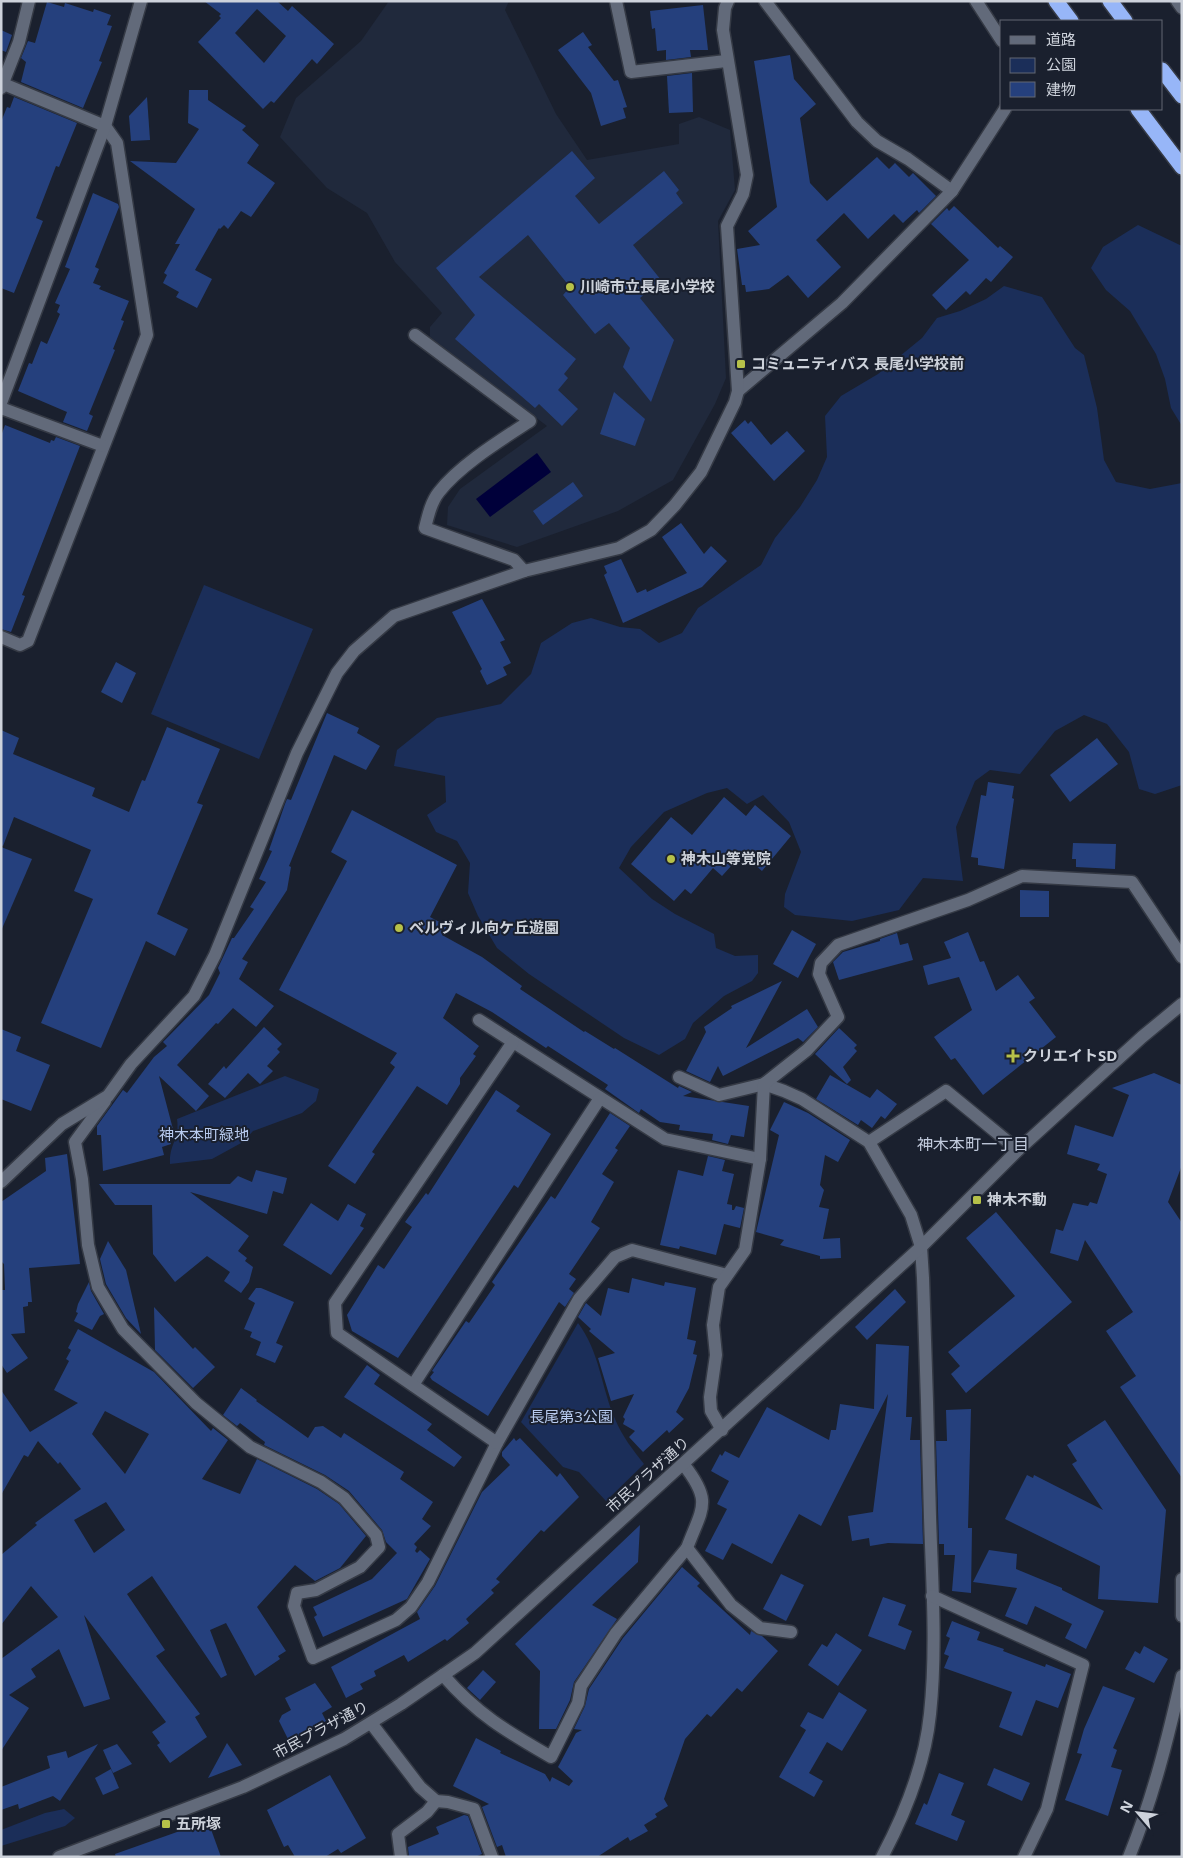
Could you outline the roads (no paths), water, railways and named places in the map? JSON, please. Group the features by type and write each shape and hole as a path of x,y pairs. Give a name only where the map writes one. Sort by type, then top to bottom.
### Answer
{"highway":[{"path":"1056,1 1070,20"},
{"path":"1110,1 1124,20"},
{"path":"1163,71 1182,96"},
{"path":"1139,110 1182,167"}],"street":[{"path":"1,637 20,645 28,641 147,335 117,143 105,126 2,85 20,42 29,1"},
{"path":"1,403 105,126 141,1"},
{"path":"616,1 631,72 726,60"},
{"path":"727,1275 632,1250 616,1257 580,1299 497,1442 428,1582 411,1608 396,1620 313,1658 294,1606 297,1593 316,1590 360,1567 379,1547 376,1535 344,1498 321,1482 250,1447 196,1403 123,1329 98,1287 88,1245 82,1179 76,1142 131,1064 194,996 215,955 297,754 337,673 348,659 394,616 524,572 619,548 651,530 675,505 701,472 735,402 738,391 726,226 743,194 747,175 726,60 723,30 725,8 728,1"},
{"path":"765,1 857,122 878,141 908,159 952,191"},
{"path":"976,1 1000,38"},
{"path":"1177,1 1182,8"},
{"path":"738,391 842,304 952,191 1004,110"},
{"path":"415,335 530,422 481,454 438,492 425,528 514,560 524,572"},
{"path":"1,408 103,446"},
{"path":"679,1077 720,1095 764,1084 806,1050 838,1016 819,974 821,963 838,945 968,900 1022,876 1132,882 1182,957"},
{"name":"市民プラザ通り","path":"59,1857 73,1855 243,1787 344,1739 475,1653 684,1465 921,1246 1018,1150 1179,1010"},
{"path":"479,1020 665,1140 760,1159"},
{"path":"497,1442 337,1333 335,1304 513,1042"},
{"path":"764,1084 802,1099 869,1142 911,1215 921,1246 924,1278 932,1596 930,1715 923,1752 904,1811 882,1857"},
{"path":"722,1430 711,1411 710,1397 716,1355 713,1325 719,1287 745,1250 760,1159 764,1084"},
{"path":"869,1142 946,1092 1018,1150"},
{"path":"1,1182 62,1124 108,1096"},
{"path":"413,1385 600,1098"},
{"path":"443,1675 475,1709 505,1731 551,1757 578,1703 580,1686 616,1633 687,1548 704,1502 699,1487 684,1465"},
{"path":"687,1548 731,1605 760,1628 791,1632"},
{"path":"1182,1579 1182,1616"},
{"path":"932,1596 1083,1664 1047,1809 1024,1857"},
{"path":"1129,1857 1144,1821 1182,1676"},
{"path":"371,1723 420,1787 436,1801 448,1802 474,1810 492,1857"},
{"path":"401,1857 398,1834 428,1812 436,1801"}],"place":[{"name":"川崎市立長尾小学校","path":"570,287"},
{"name":"コミュニティバス 長尾小学校前","path":"741,364"},
{"name":"神木山等覚院","path":"671,859"},
{"name":"ベルヴィル向ケ丘遊園","path":"399,928"},
{"name":"クリエイトSD","path":"1013,1056"},
{"name":"神木不動","path":"977,1200"},
{"name":"五所塚","path":"166,1824"}],"district":[{"name":"神木本町一丁目","path":"973,1144"}],"park label":[{"name":"神木本町緑地","path":"204,1135"},
{"name":"長尾第3公園","path":"571,1417"}]}
